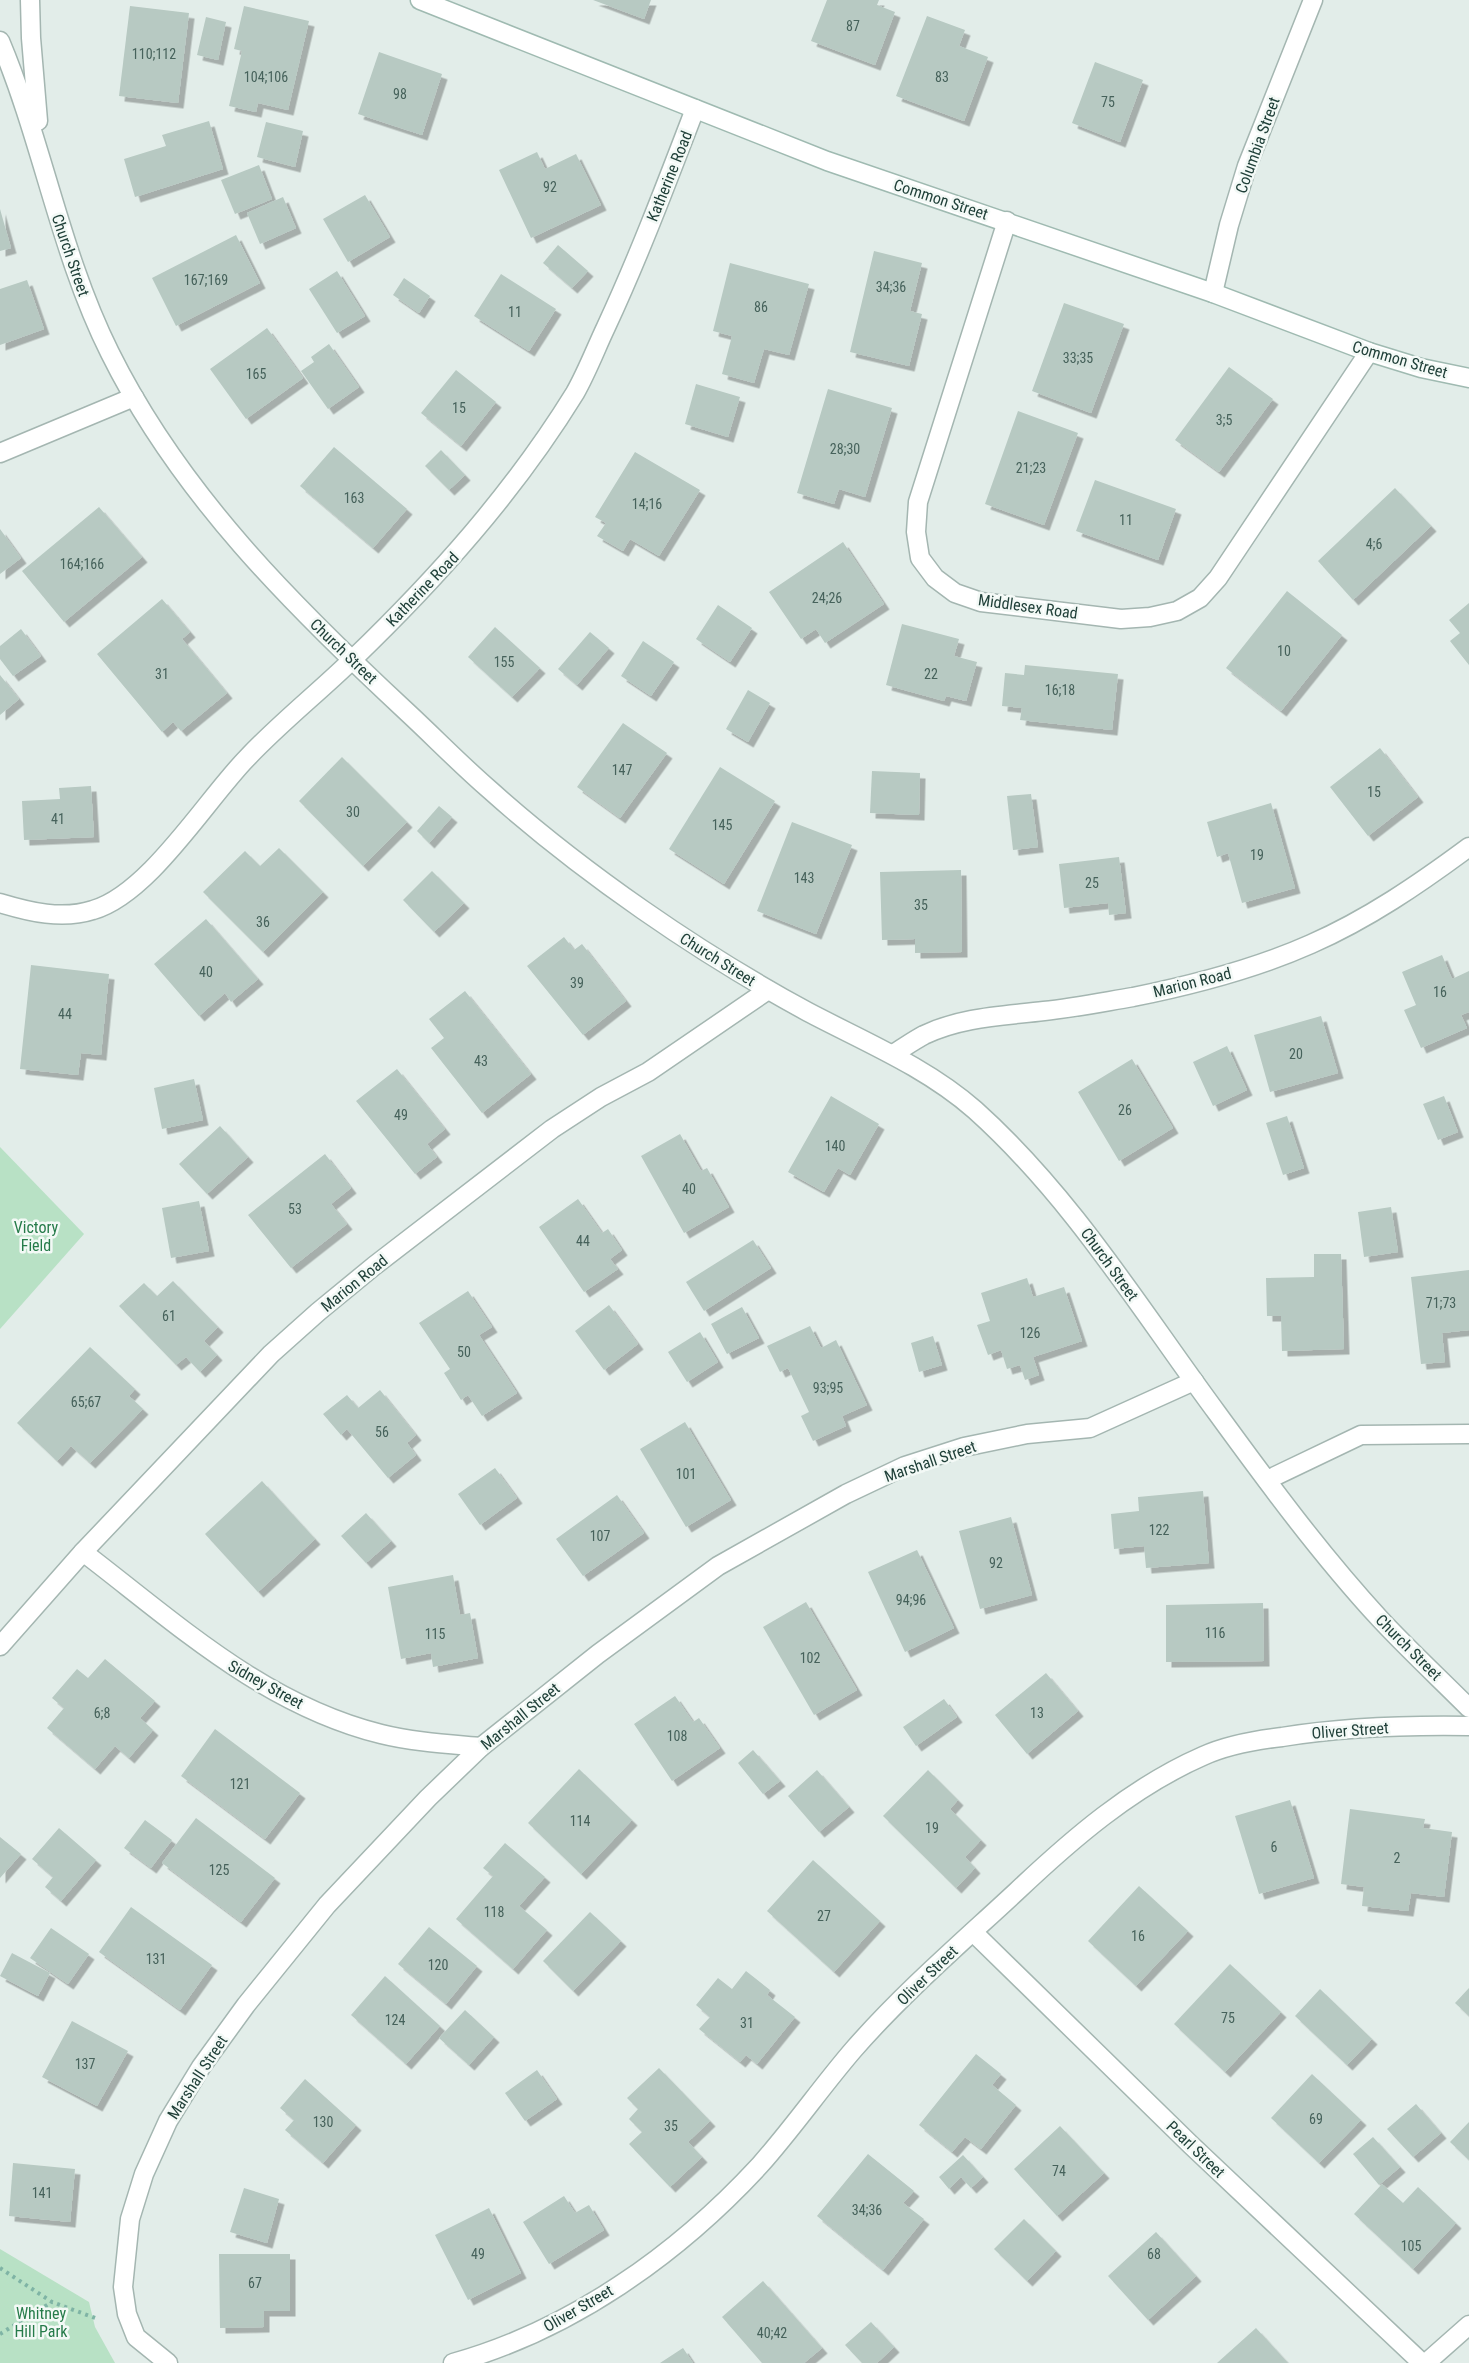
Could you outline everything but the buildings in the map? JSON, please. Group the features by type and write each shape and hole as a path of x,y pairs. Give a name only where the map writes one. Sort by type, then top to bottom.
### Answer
{"street":[{"name":"Church Street","path":"30,0 32,58 42,156"},
{"name":"Common Street","path":"420,0 827,161 1213,293 1369,352 1421,368 1469,378"},
{"name":"Columbia Street","path":"1213,293 1229,225 1247,166 1313,0"},
{"name":"Church Street","path":"0,41 42,156 60,227 83,291 111,356 174,459 216,516 260,567 352,661 489,789 550,842 667,927 768,990 893,1054 939,1082 969,1105 1046,1181 1085,1230 1313,1540 1380,1619 1469,1708"},
{"name":"Katherine Road","path":"0,903 28,912 61,915 94,910 122,896 148,874 244,760 352,661 448,564 536,454 577,390 626,282 695,109"},
{"name":"Middlesex Road","path":"1007,221 918,502 916,532 920,558 934,578 955,593 981,602 1121,619 1150,617 1176,611 1200,598 1218,578 1369,352"},
{"path":"0,453 134,397"},
{"name":"Marion Road","path":"893,1054 925,1035 977,1018 1045,1011 1134,996 1199,982 1258,965 1312,944 1370,914 1422,882 1469,847"},
{"name":"Marion Road","path":"0,1646 83,1551 271,1354 342,1292 552,1129 601,1097 648,1072 768,990"},
{"name":"Marshall Street","path":"168,2363 136,2337 127,2314 123,2287 130,2219 144,2174 168,2121 201,2067 246,2005 320,1914 404,1823 481,1748 573,1673 718,1566 846,1494 905,1466 964,1447 1027,1434 1090,1428 1194,1381"},
{"path":"1267,1480 1361,1435 1469,1434"},
{"name":"Sidney Street","path":"83,1551 226,1663 276,1693 327,1716 381,1734 481,1748"},
{"name":"Oliver Street","path":"453,2363 535,2333 596,2300 656,2262 706,2218 760,2165 855,2048 906,1994 1049,1861 1107,1813 1158,1779 1205,1755 1255,1741 1312,1732 1422,1725 1469,1726"},
{"name":"Pearl Street","path":"973,1932 1191,2145 1424,2363"},
{"path":"1424,2363 1469,2325"}],"path":[{"path":"0,2268 52,2302 0,2334"}],"green space":[{"name":"Victory Field","path":"0,1147 84,1234 0,1329"},
{"name":"Whitney Hill Park","path":"0,2249 89,2302 95,2327 115,2363 0,2363"}]}
